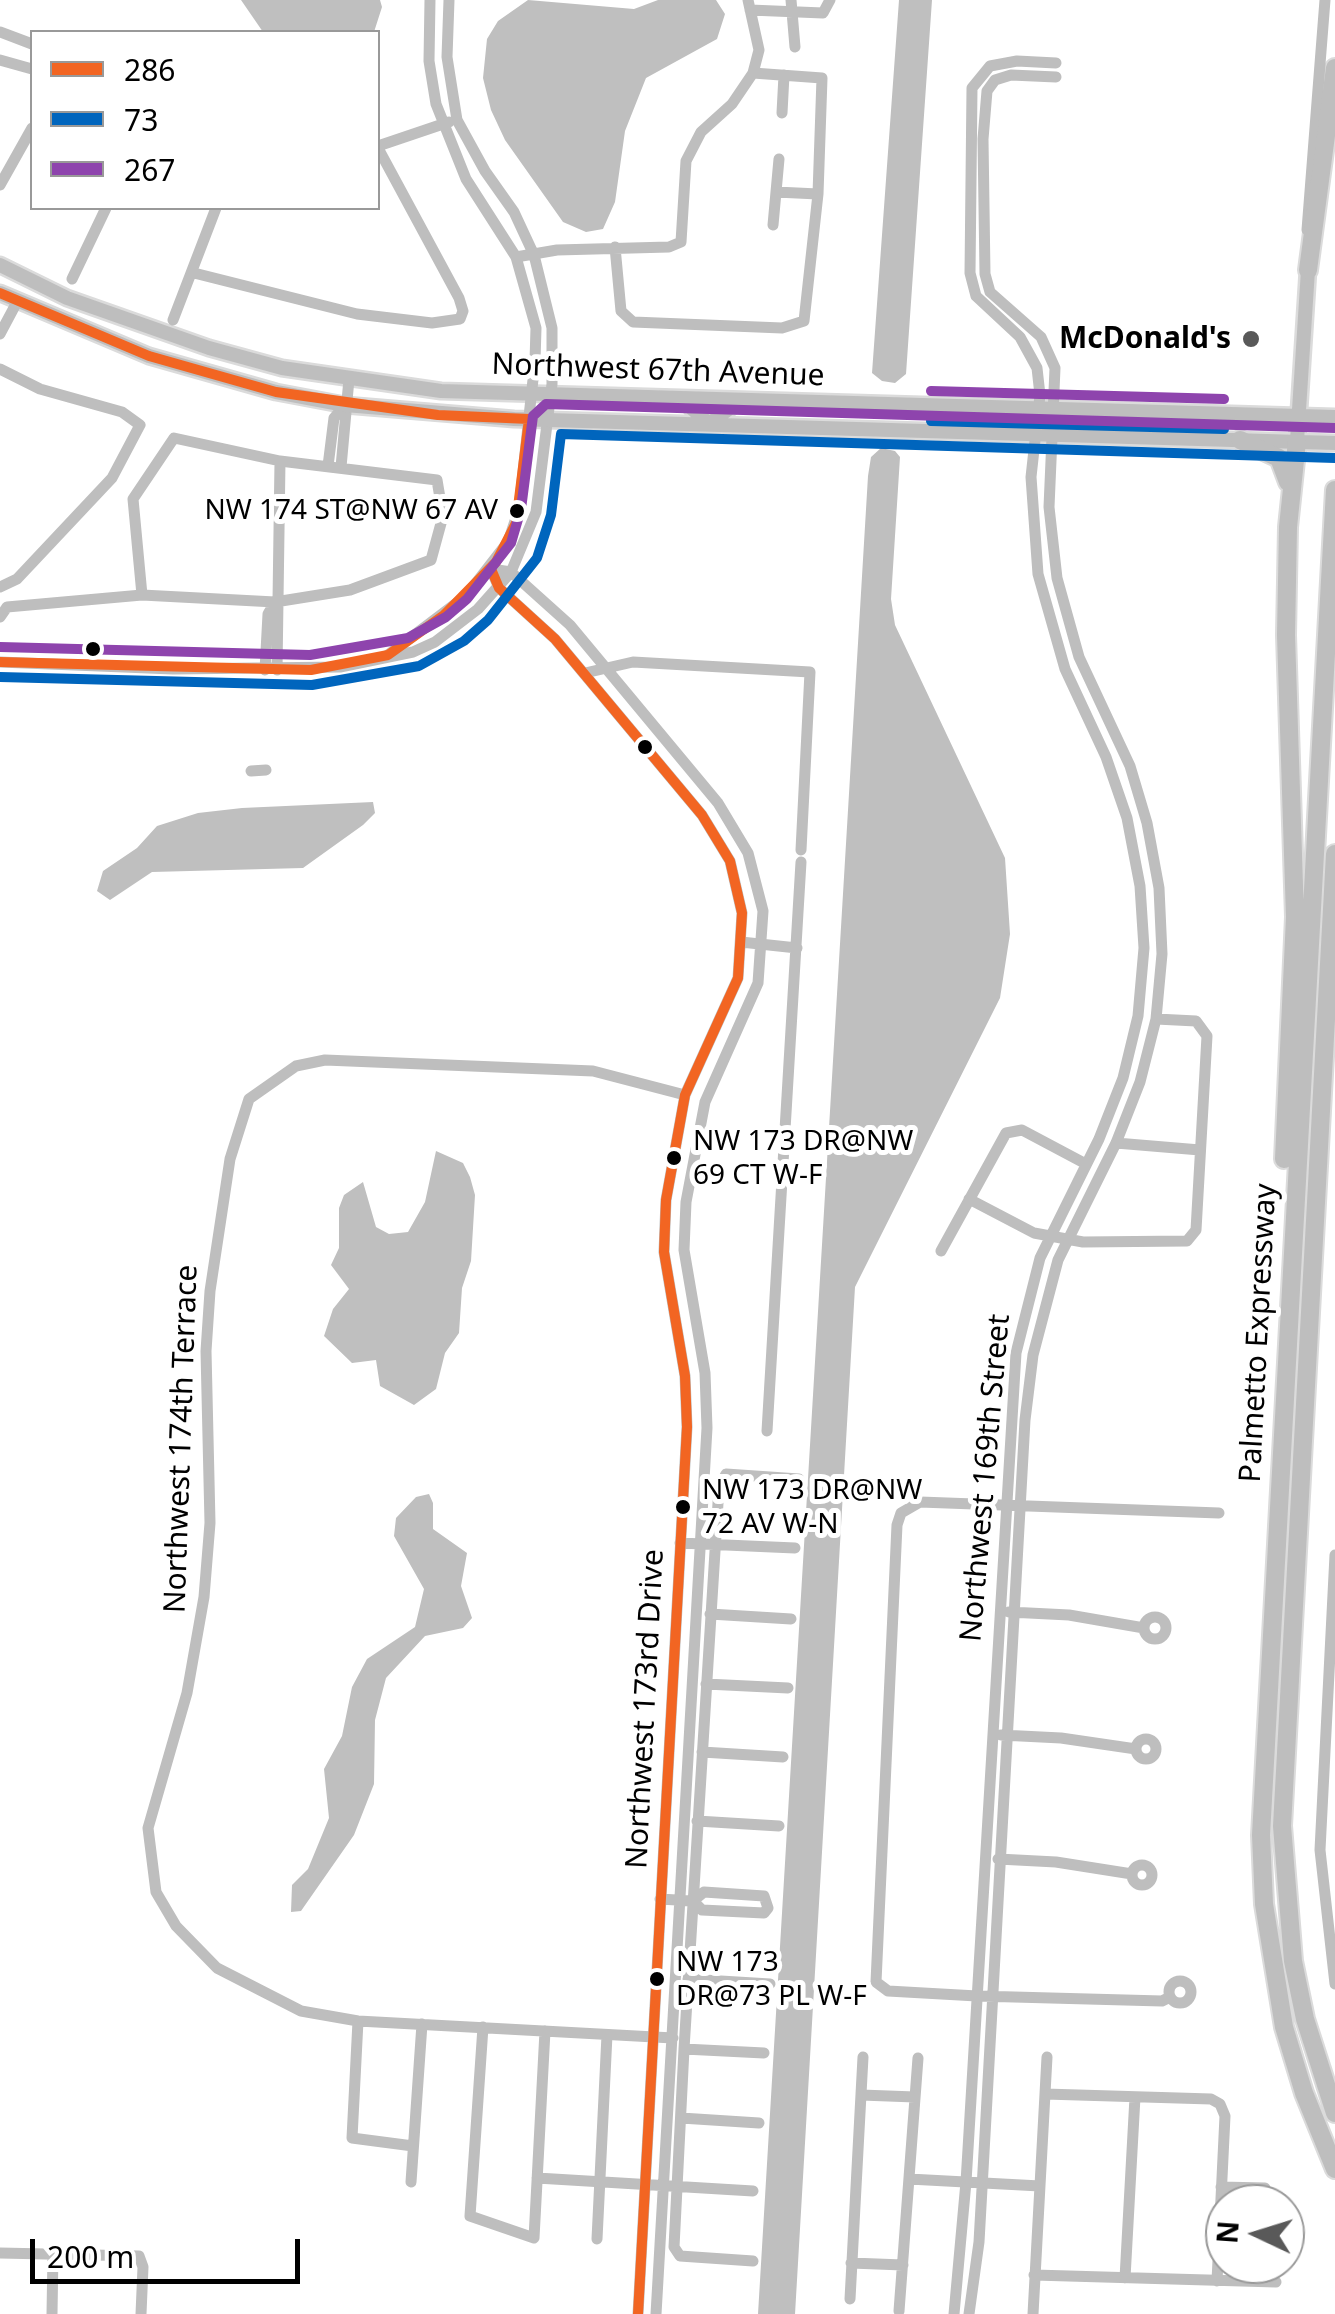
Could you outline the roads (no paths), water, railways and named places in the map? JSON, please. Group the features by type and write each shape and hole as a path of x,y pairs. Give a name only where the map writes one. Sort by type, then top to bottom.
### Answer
{"highway":[{"path":"1308,270 1335,68"},
{"path":"1240,440 1284,463 1290,498"},
{"path":"1287,1324 1281,1242 1296,917 1286,654 1290,498 1297,441"},
{"name":"Palmetto Expressway","path":"1335,490 1262,1751 1263,1886 1284,2027 1304,2094 1335,2168"},
{"name":"Palmetto Expressway","path":"1335,854 1282,1826 1293,1962 1305,2019 1335,2113"},
{"path":"1323,1072 1335,1026"}],"main road":[{"name":"Northwest 67th Avenue","path":"0,264 159,334 282,368 350,380 533,395 1335,418"},
{"path":"1297,441 1308,270"},
{"path":"6,300 22,276"},
{"name":"Northwest 67th Avenue","path":"6,300 149,356 276,392 345,406 548,420 1335,443"},
{"path":"682,399 709,424 740,401"}],"street":[{"path":"388,655 444,615 491,569 516,523 533,395 536,336 516,258 466,179 443,124 429,61 430,0"},
{"path":"0,662 271,670 340,667 414,652 435,642 499,588 511,572 533,529 548,420 552,336 546,288 534,256 514,212 457,120 447,57 449,0"},
{"path":"1308,270 1306,203 1326,0"},
{"path":"516,258 556,250 669,247 681,242 686,161 700,132 732,104 753,73 758,50 749,5 791,6 822,14 829,4"},
{"path":"791,6 796,20 795,47"},
{"path":"0,32 30,43"},
{"path":"0,60 30,68"},
{"name":"Northwest 169th Street","path":"954,2314 966,2182 999,1612 1033,1355 1048,1290 1067,1239 1116,1143 1140,1082 1156,1019 1162,954 1159,888 1144,811 1130,766 1080,657 1066,616 1051,538 1050,437 1040,383 1031,352 982,304 973,287 969,109 978,75 990,66 1017,61 1056,70"},
{"path":"614,246 622,310 633,322 782,328 804,321 818,194 822,78 753,73"},
{"path":"782,112 784,76"},
{"path":"380,146 457,120"},
{"path":"0,185 30,132"},
{"path":"194,274 358,314 432,323 460,319 463,312 459,298 380,151"},
{"path":"773,225 779,160"},
{"path":"776,192 818,194"},
{"path":"72,278 105,210"},
{"path":"173,320 194,274 215,210"},
{"path":"0,334 6,300"},
{"path":"536,336 552,336"},
{"path":"0,369 40,389 122,412 140,425 112,478 16,578 0,587"},
{"path":"328,466 334,418 345,406 350,380"},
{"path":"342,468 349,414 345,406"},
{"name":"Northwest 169th Street","path":"970,2314 982,2183 1015,1612 1016,1352 1030,1287 1049,1236 1112,1110 1132,1047 1144,948 1140,886 1127,818 1106,756 1065,669 1045,606 1031,509 1034,436 1046,409"},
{"path":"0,617 7,607 142,595 275,602 350,590 431,560 443,516 436,480 280,461 174,438 133,499 142,595"},
{"path":"271,670 280,461"},
{"path":"491,569 511,572"},
{"name":"Northwest 173rd Drive","path":"491,569 499,588 585,673 719,838 738,884 738,978 686,1095 665,1225 664,1252 687,1408 638,2314"},
{"name":"Northwest 173rd Drive","path":"511,572 570,625 736,828 757,878 761,943 758,983 704,1102 685,1226 684,1250 707,1408 687,1901 674,2038 671,2186 656,2314"},
{"path":"585,673 633,662 810,672 767,1430"},
{"path":"251,771 266,770"},
{"path":"1127,818 1144,811"},
{"path":"741,942 797,948"},
{"path":"1144,948 1162,954"},
{"path":"969,1199 1034,1233 1049,1236 1187,1241 1196,1230 1207,1036 1196,1021 1156,1019"},
{"name":"Northwest 174th Terrace","path":"674,2038 358,2021 302,2011 264,1996 216,1968 194,1947 156,1892 148,1828 187,1693 204,1597 210,1523 206,1352 210,1291 230,1160 249,1099 296,1066 325,1060 592,1071 686,1095"},
{"path":"941,1251 1006,1133 1022,1130 1086,1164"},
{"path":"1116,1143 1200,1150"},
{"path":"665,1225 685,1226"},
{"path":"753,2261 680,2256 674,2247 671,2186 681,2118 688,1979 687,1901 698,1822 719,1487 726,1474 799,1479"},
{"path":"1170,1998 1162,2001 977,1996 888,1991 876,1982 897,1524 910,1506 1219,1513"},
{"path":"680,1543 795,1548"},
{"path":"1335,1555 1320,1850 1335,1984"},
{"path":"999,1612 1069,1615 1144,1628"},
{"path":"710,1614 791,1619"},
{"path":"706,1684 788,1688"},
{"path":"992,1734 1136,1749"},
{"path":"702,1752 783,1757"},
{"path":"698,1822 779,1826"},
{"path":"984,1859 1056,1862 1132,1874"},
{"path":"660,1899 687,1901 702,1910 764,1913 768,1908 764,1896 704,1892 687,1901"},
{"path":"688,1979 770,1984"},
{"path":"358,2021 352,2138 414,2146"},
{"path":"411,2182 422,2024"},
{"path":"483,2028 470,2216 534,2238 545,2031"},
{"path":"597,2239 607,2035"},
{"path":"684,2049 764,2053"},
{"path":"1033,2314 1047,2057"},
{"path":"850,2298 863,2058"},
{"path":"899,2311 918,2058"},
{"path":"1045,2094 1210,2099 1220,2104 1225,2116 1221,2184"},
{"path":"862,2095 915,2098"},
{"path":"1125,2278 1135,2097"},
{"path":"681,2118 759,2123"},
{"path":"537,2178 754,2191"},
{"path":"909,2179 1040,2186"},
{"path":"52,2314 53,2252"},
{"path":"0,2253 139,2256 141,2314"},
{"path":"852,2263 903,2265"},
{"path":"1034,2275 1205,2281"}],"place":[{"name":"McDonald's","path":"1251,339"},
{"name":"NW 174 ST@NW 67 AV","path":"517,511"},
{"name":"NW 173 DR@NW 69 CT W-F","path":"674,1158"},
{"name":"NW 173 DR@NW 72 AV W-N","path":"683,1507"},
{"name":"NW 173 DR@73 PL W-F","path":"657,1979"}]}
